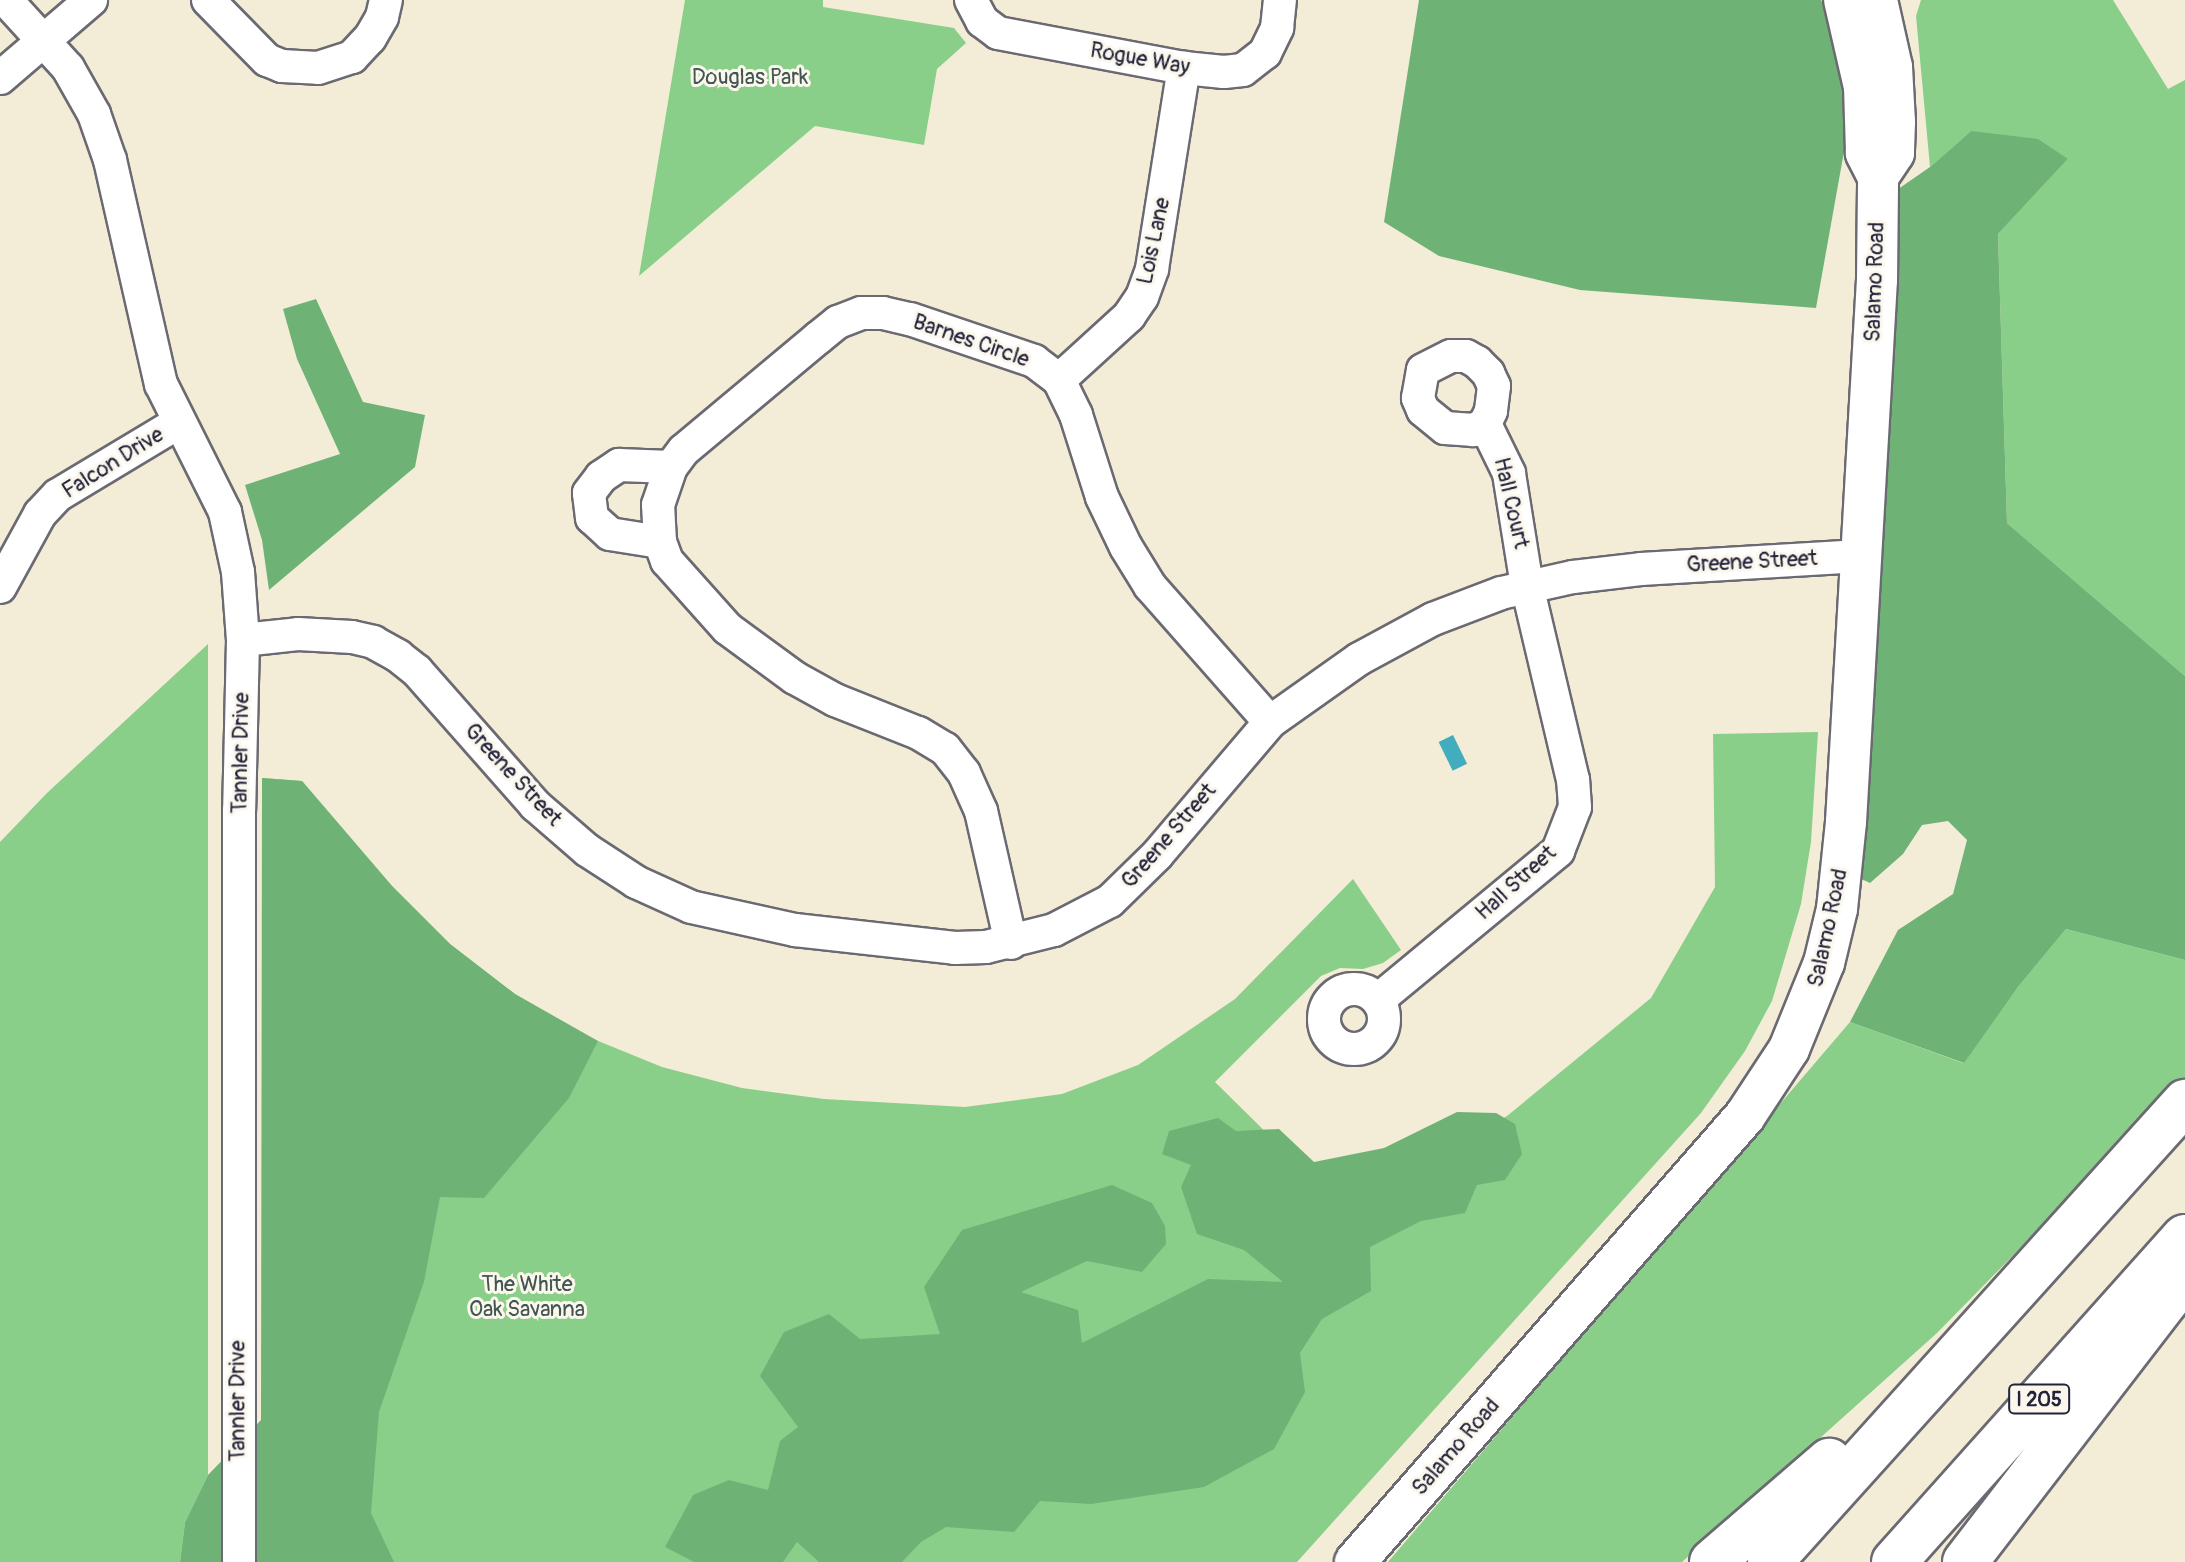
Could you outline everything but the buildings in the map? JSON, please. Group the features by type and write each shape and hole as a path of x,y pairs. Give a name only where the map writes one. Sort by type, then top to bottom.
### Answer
{"highway":[{"path":"1770,1562 1956,1352 2185,1102"},
{"name":"I 205","path":"1894,1562 2185,1237"},
{"path":"1965,1562 2185,1276"},
{"path":"1712,1562 1956,1352"}],"main road":[{"name":"Salamo Road","path":"1355,1562 1745,1116 1778,1068 1802,1024 1824,963 1839,889 1874,335 1878,177 1866,153 1864,87 1844,0"},
{"name":"Salamo Road","path":"1877,0 1892,67 1895,122 1894,153 1878,177"}],"street":[{"name":"Tannler Drive","path":"6,0 45,39 79,86 103,137 155,365 178,423 212,483 229,527 238,572 243,640 239,810 239,1562"},
{"path":"0,78 91,0"},
{"path":"208,0 267,60 282,66 318,68 352,57 370,38 382,17 386,0"},
{"name":"Rogue Way","path":"971,0 982,21 998,33 1184,68 1243,70 1257,61 1272,44 1280,0"},
{"name":"Lois Lane","path":"1059,380 1129,316 1142,297 1152,269 1184,68"},
{"name":"Barnes Circle","path":"1011,943 981,811 964,773 945,749 918,733 835,700 750,648 683,583 667,561 660,542 658,505 671,467 684,450 838,322 861,313 883,313 910,319 1034,361 1059,380 1076,415 1102,497 1126,547 1150,586 1270,722"},
{"name":"Falcon Drive","path":"0,587 40,514 58,495 178,423"},
{"name":"Hall Court","path":"1485,424 1509,473 1527,586"},
{"path":"660,542 610,534 592,518 589,493 601,477 619,465 671,467"},
{"name":"Greene Street","path":"243,640 298,634 352,637 373,642 398,656 434,690 535,805 587,850 636,882 691,907 795,930 955,948 1011,943 1060,928 1110,901 1157,855 1270,722 1315,688 1395,638 1462,607 1527,586 1641,569 1861,556"},
{"name":"Hall Street","path":"1378,1000 1558,851 1570,823 1575,807 1573,780 1527,586"}],"green space":[{"name":"Douglas Park","path":"685,0 823,0 823,7 954,28 966,43 937,69 924,145 815,126 639,276"},
{"path":"1419,0 1821,0 1847,46 1845,146 1816,308 1580,290 1439,256 1384,222"},
{"path":"1921,0 2113,0 2168,89 2185,80 2185,676 2007,523 1998,234 2068,159 1971,131 1930,167 1916,16"},
{"path":"1971,131 2038,139 2068,159 1998,234 2007,523 2185,676 2185,960 2066,929 2018,987 1964,1063 1850,1022 1898,930 1953,894 1967,840 1948,821 1922,825 1903,854 1870,883 1855,876 1891,194 1930,167"},
{"path":"316,299 363,402 425,415 415,467 269,590 262,540 245,485 340,454 297,359 283,309"},
{"path":"208,644 208,1475 185,1522 180,1562 0,1562 0,842 47,793"},
{"name":"The White Oak Savanna","path":"1818,732 1811,842 1801,904 1772,1001 1745,1051 1701,1113 1297,1562 262,1562 262,778 302,781 392,886 450,944 515,994 586,1036 662,1067 742,1088 824,1099 965,1107 1062,1094 1138,1065 1235,999 1353,879 1401,950 1383,963 1363,969 1340,968 1321,976 1215,1082 1281,1147 1330,1221 1507,1116 1651,998 1715,887 1713,734"},
{"path":"262,778 302,781 392,886 450,944 515,994 598,1041 569,1098 484,1198 440,1197 424,1282 379,1412 371,1513 394,1562 180,1562 185,1522 208,1475 261,1420"},
{"path":"2066,929 2185,960 2185,1080 1937,1333 1682,1562 1388,1562 1850,1022 1963,1063 2018,987"},
{"path":"1457,1112 1496,1113 1515,1124 1522,1154 1505,1180 1477,1185 1465,1213 1421,1221 1370,1247 1371,1291 1322,1319 1300,1353 1305,1392 1274,1449 1204,1487 1091,1504 1040,1501 1014,1532 946,1527 921,1542 902,1562 819,1562 797,1542 783,1562 694,1562 665,1547 693,1495 729,1480 768,1490 780,1441 798,1427 760,1376 784,1332 829,1314 860,1339 940,1334 924,1287 962,1230 1112,1185 1152,1203 1165,1226 1166,1244 1142,1272 1087,1261 1021,1292 1078,1310 1082,1343 1208,1279 1283,1282 1244,1250 1197,1234 1181,1187 1191,1165 1162,1154 1169,1131 1218,1118 1236,1131 1279,1129 1314,1162 1384,1148"}],"water":[{"path":"1453,735 1467,764 1453,771 1439,742"}]}
